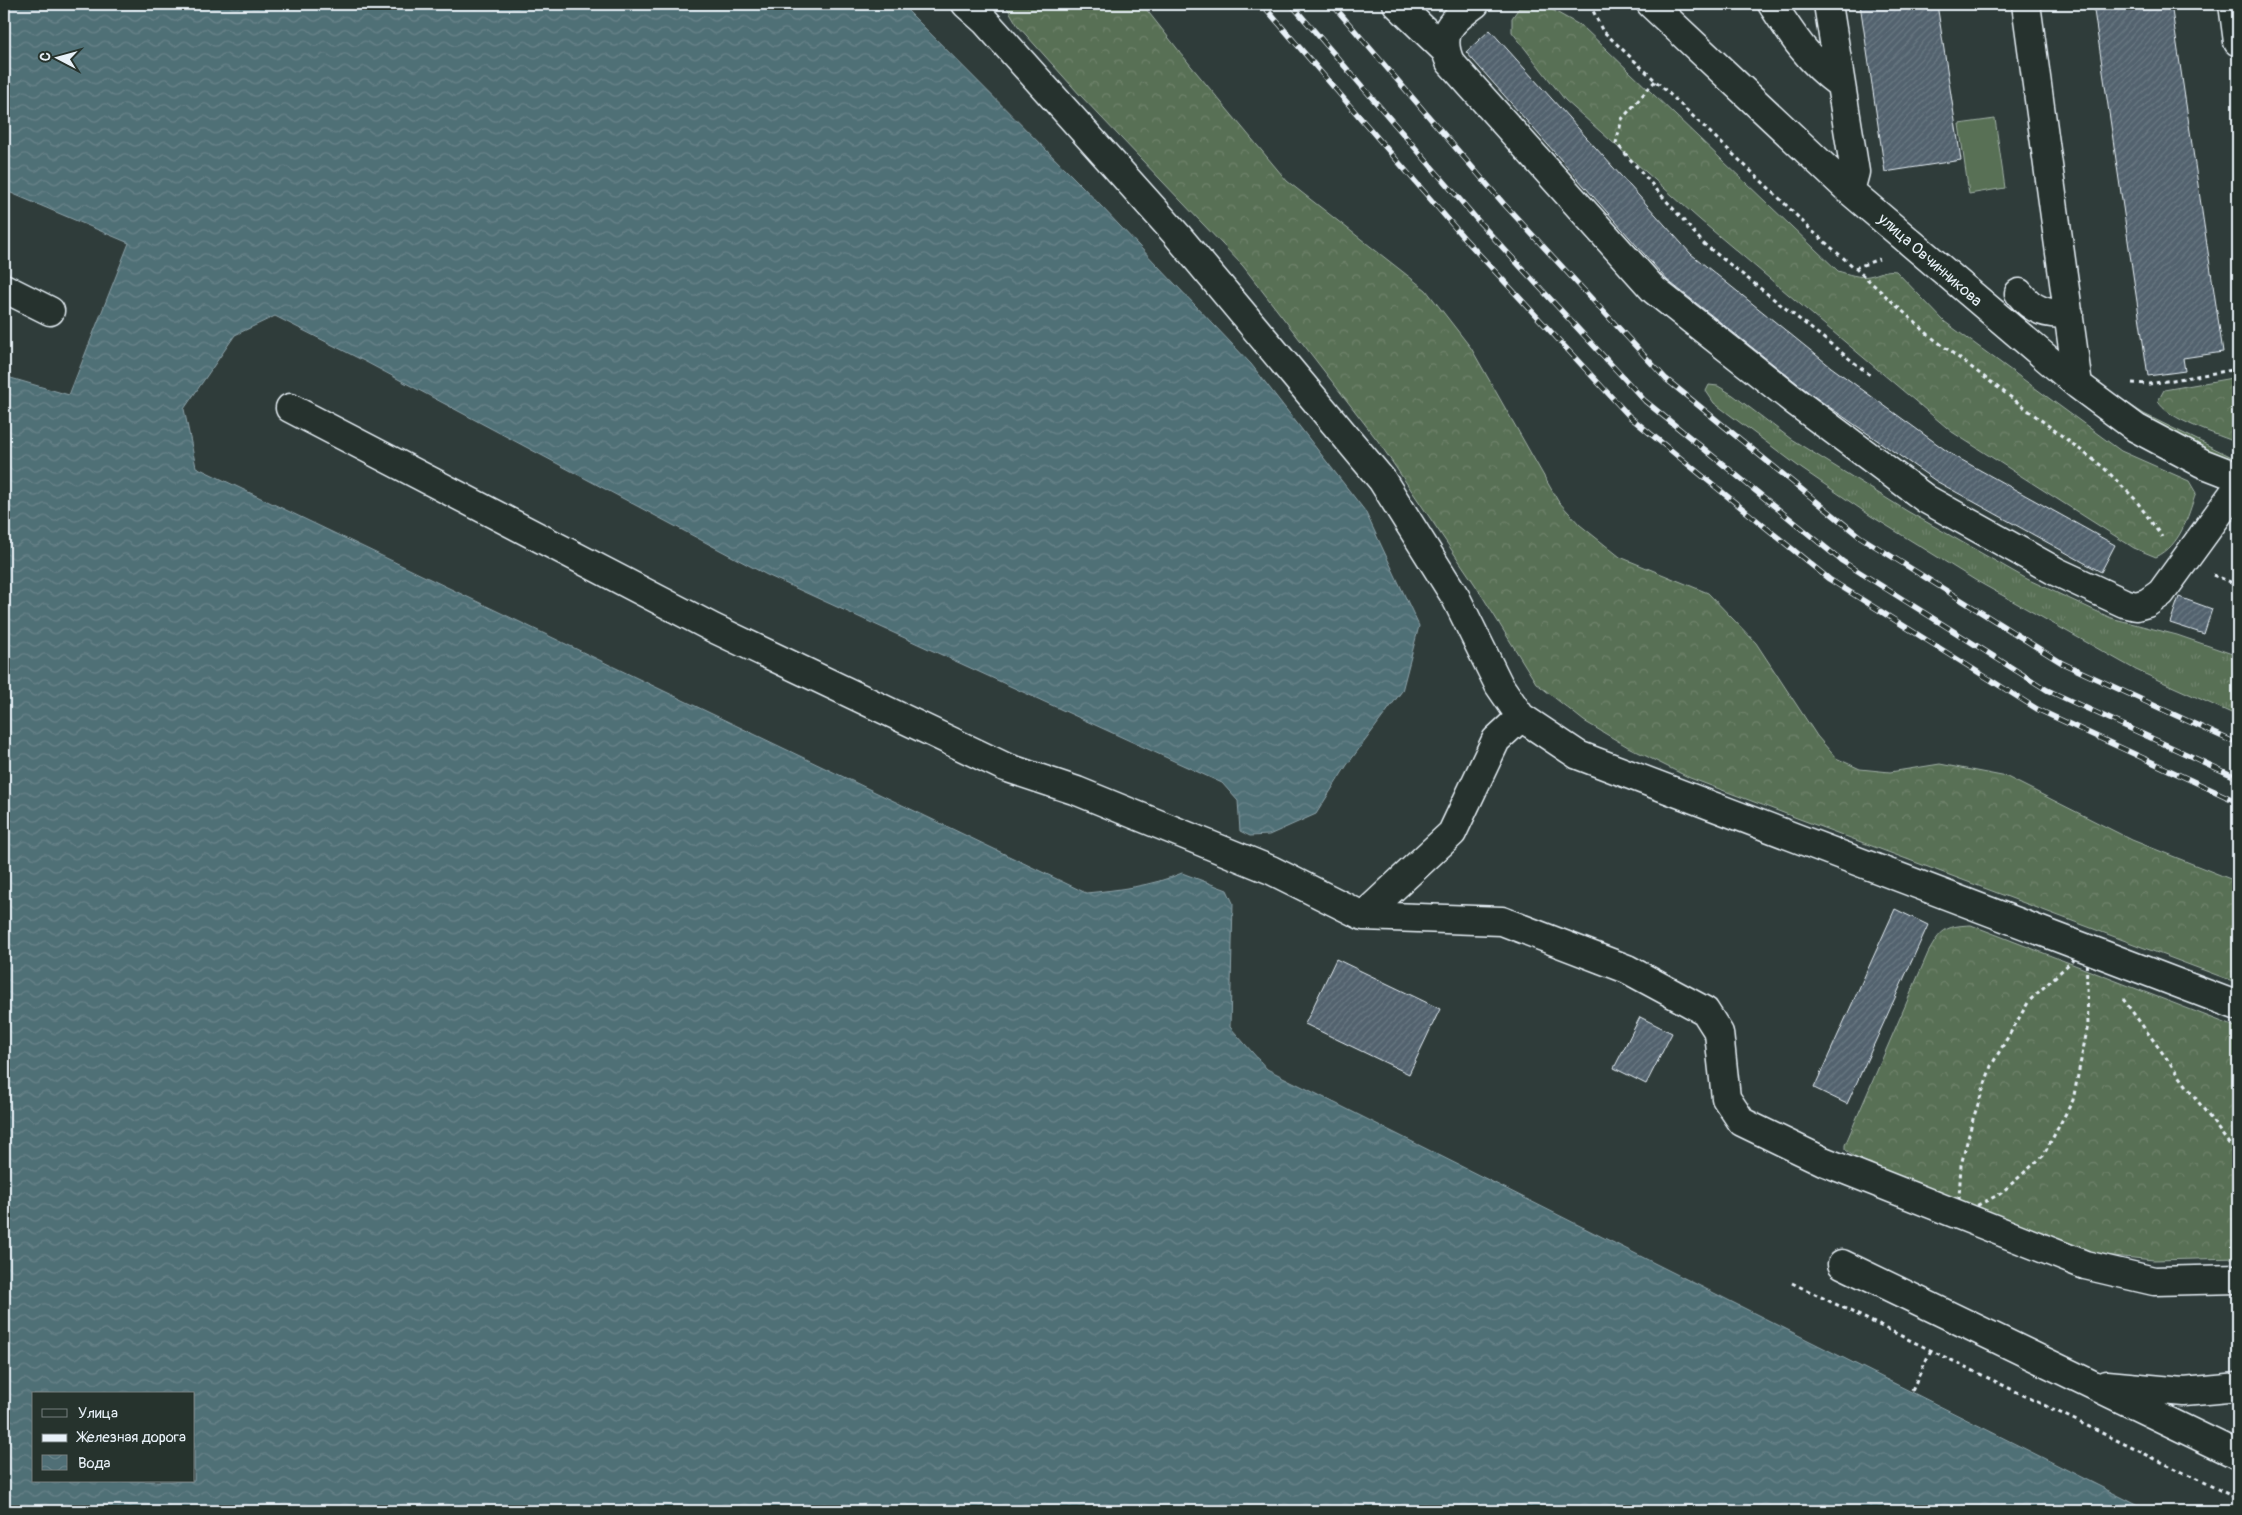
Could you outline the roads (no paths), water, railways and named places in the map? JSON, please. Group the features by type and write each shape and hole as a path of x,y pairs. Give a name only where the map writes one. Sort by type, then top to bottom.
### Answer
{"street":[{"path":"966,4 985,21 1177,235 1382,480 1456,598 1499,685 1521,718 1578,755 2089,952 2238,1006"},
{"path":"1397,4 1445,50 1450,62 1654,290 1796,402 1926,499 2056,572 2124,603 2136,606 2147,603 2160,593 2238,487"},
{"path":"1445,50 1446,35 1450,24 1475,4"},
{"name":"улица Овчинникова","path":"1651,4 1850,191 2078,385 2136,428 2202,462 2238,477"},
{"path":"1772,4 1796,43 1828,76 1840,84"},
{"path":"1828,4 1855,172 1850,191"},
{"path":"2026,4 2070,314 2078,385"},
{"path":"2233,4 2238,42"},
{"path":"4,288 50,311"},
{"path":"2019,293 2028,305 2040,312 2070,314"},
{"path":"290,408 713,628 1005,767 1078,790 1271,870 1363,916 1502,921 1627,969 1705,1010 1719,1033 1726,1098 1742,1122 1823,1161 2085,1265 2154,1281 2238,1279"},
{"path":"1363,916 1452,834 1496,740 1521,718"},
{"path":"1842,1264 2238,1455"},
{"path":"2090,1384 2184,1392 2238,1387"}],"water":[{"path":"4,4 901,4 1082,186 1251,364 1365,511 1419,626 1402,691 1347,765 1316,814 1269,835 1250,836 1240,831 1238,801 1222,783 767,575 366,362 275,316 235,335 184,409 196,467 1086,893 1147,884 1182,873 1227,890 1233,903 1230,1027 1267,1069 2149,1511 4,1511 4,376 69,395 129,243 4,190"}],"railway":[{"path":"1262,4 1464,238 1630,417 1829,579 2037,709 2238,802"},
{"path":"1291,4 1480,223 1645,401 1842,561 2047,690 2238,778"},
{"path":"1332,4 1503,203 1666,379 1859,536 2062,663 2238,744"}]}
